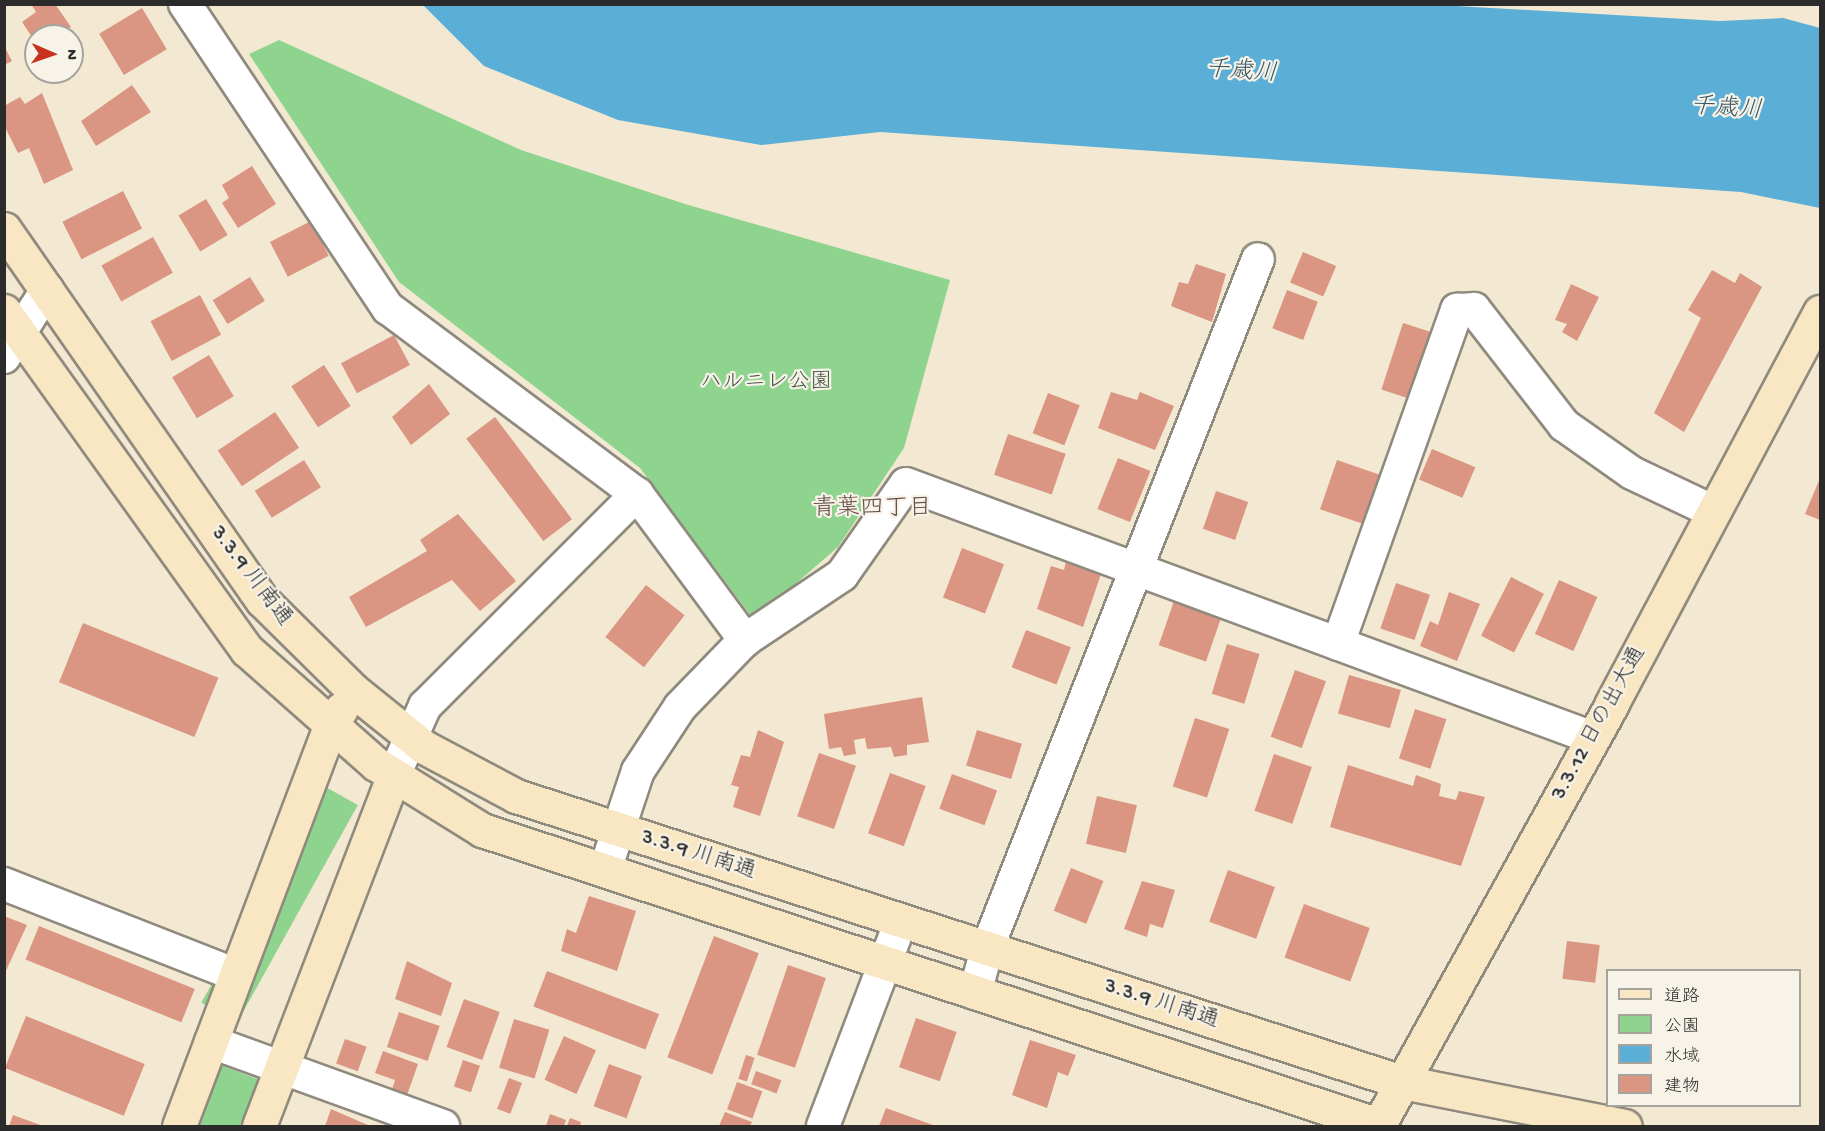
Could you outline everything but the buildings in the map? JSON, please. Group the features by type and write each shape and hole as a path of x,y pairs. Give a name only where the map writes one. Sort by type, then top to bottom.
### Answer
{"street":[{"path":"186,4 388,308 637,495 745,640"},
{"name":"3.3.9 川南通","path":"4,229 263,601 354,691 412,738 516,796 1402,1082 1625,1126"},
{"path":"975,993 987,949 1258,259"},
{"path":"10,334 47,290"},
{"path":"1338,644 1457,310 1474,309 1564,425 1632,473 1714,512"},
{"name":"3.3.12 日の出大通","path":"1380,1126 1402,1082 1593,738 1819,316"},
{"name":"3.3.9 川南通","path":"10,334 247,651 330,726 394,775 482,830 1380,1126"},
{"path":"605,870 638,771 674,717 745,640 842,575 906,484 1593,738"},
{"path":"260,1126 394,775 425,706 637,495"},
{"path":"179,1126 330,726 354,691"},
{"path":"4,884 236,975"},
{"path":"824,1126 901,921"},
{"path":"211,1042 438,1126"}],"green space":[{"name":"ハルニレ公園","path":"279,40 521,150 685,204 950,280 904,448 838,547 754,620 640,468 399,282 249,54"},
{"path":"322,785 358,805 237,1023 201,1003"},
{"path":"216,1063 260,1080 243,1126 193,1126"}],"water":[{"name":"千歳川","path":"423,5 1439,5 1720,21 1783,18 1820,28 1820,208 1741,192 880,132 761,145 618,120 484,66"}],"district":[{"name":"青葉四丁目","path":"872,510"}]}
